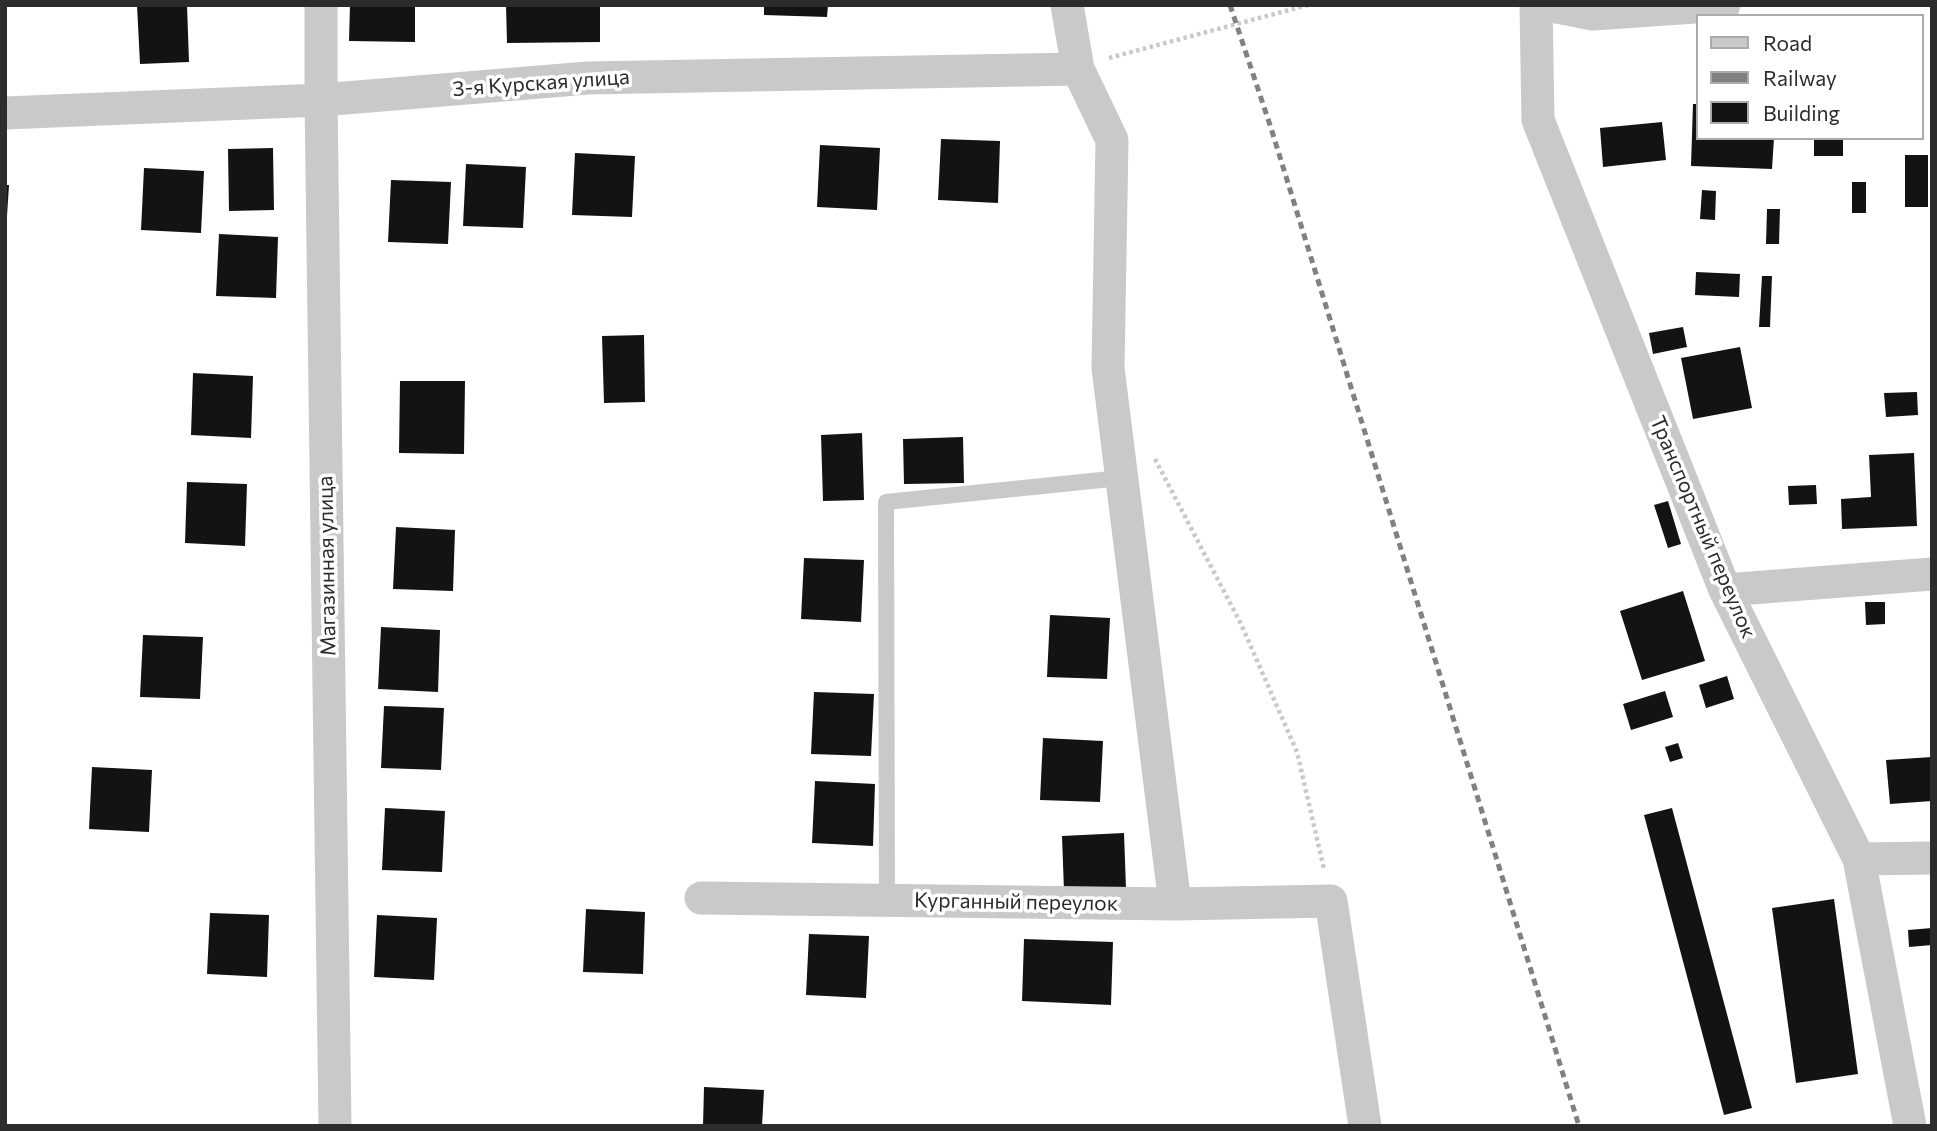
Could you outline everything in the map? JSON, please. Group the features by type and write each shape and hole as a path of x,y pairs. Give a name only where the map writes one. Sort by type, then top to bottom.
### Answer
{"street":[{"name":"Магазинная улица","path":"321,5 335,1126"},
{"path":"1067,5 1090,64 1112,140 1108,368 1175,904"},
{"name":"Транспортный переулок","path":"1536,5 1538,120 1725,590 1859,859 1910,1126"},
{"path":"1547,5 1593,14 1724,5"},
{"name":"3-я Курская улица","path":"5,113 321,100 588,78 1090,64"},
{"path":"1725,590 1932,574"},
{"path":"1859,859 1932,859"},
{"name":"Курганный переулок","path":"701,898 1175,904 1331,901"},
{"path":"1331,901 1365,1126"}],"lane":[{"path":"887,900 886,502 1121,478"}],"path":[{"path":"1090,64 1308,5"},
{"path":"1153,453 1241,624 1297,752 1331,901"}],"building":[{"path":"137,5 187,5 189,62 140,64"},
{"path":"350,5 415,5 415,42 349,41"},
{"path":"506,5 600,5 600,42 507,43"},
{"path":"764,5 828,5 827,17 764,15"},
{"path":"1693,104 1696,104 1696,140 1774,140 1772,169 1691,166"},
{"path":"1662,122 1666,160 1603,167 1600,128"},
{"path":"941,139 1000,141 998,203 938,200"},
{"path":"1814,140 1843,140 1843,156 1814,156"},
{"path":"820,145 880,148 877,210 817,207"},
{"path":"273,148 274,210 229,211 228,149"},
{"path":"575,153 635,156 632,217 572,215"},
{"path":"1905,155 1928,155 1928,207 1905,207"},
{"path":"466,164 526,167 523,228 463,226"},
{"path":"144,168 204,171 201,233 141,230"},
{"path":"391,180 451,182 448,244 388,242"},
{"path":"1852,182 1866,182 1866,213 1852,213"},
{"path":"5,185 9,185 7,216 5,216"},
{"path":"1702,190 1716,191 1715,220 1700,219"},
{"path":"1767,209 1780,209 1779,244 1766,244"},
{"path":"219,234 278,237 276,298 216,296"},
{"path":"1696,272 1740,274 1739,297 1695,295"},
{"path":"1762,276 1772,276 1770,327 1759,327"},
{"path":"1683,327 1687,347 1653,354 1649,333"},
{"path":"644,335 645,402 604,403 602,336"},
{"path":"1740,347 1752,408 1693,419 1681,358"},
{"path":"193,373 253,376 251,438 191,435"},
{"path":"400,381 465,381 464,454 399,453"},
{"path":"1917,392 1918,415 1886,417 1884,393"},
{"path":"862,433 864,500 823,501 821,435"},
{"path":"963,437 964,483 904,484 903,439"},
{"path":"1914,453 1917,526 1842,529 1841,499 1871,497 1869,455"},
{"path":"187,482 247,484 245,546 185,543"},
{"path":"1816,485 1817,504 1789,505 1788,486"},
{"path":"1668,501 1681,544 1668,548 1654,505"},
{"path":"396,527 455,530 453,591 393,589"},
{"path":"804,558 864,560 861,622 801,619"},
{"path":"1683,591 1705,661 1642,680 1620,611"},
{"path":"1865,602 1885,602 1885,624 1866,625"},
{"path":"1050,615 1110,618 1107,679 1047,677"},
{"path":"381,627 440,630 438,692 378,689"},
{"path":"143,635 203,637 200,699 140,697"},
{"path":"1727,676 1734,699 1706,708 1699,685"},
{"path":"1665,691 1673,717 1631,730 1623,704"},
{"path":"814,692 874,694 871,756 811,754"},
{"path":"384,706 444,708 441,770 381,768"},
{"path":"1043,738 1103,741 1100,802 1040,800"},
{"path":"1678,743 1683,758 1670,762 1665,747"},
{"path":"1932,757 1932,801 1890,804 1886,760"},
{"path":"92,767 152,770 149,832 89,829"},
{"path":"815,781 875,784 873,846 812,843"},
{"path":"385,808 445,811 442,872 382,870"},
{"path":"1672,808 1752,1108 1724,1115 1644,815"},
{"path":"1124,833 1126,889 1064,891 1062,836"},
{"path":"1834,899 1858,1074 1796,1083 1772,908"},
{"path":"586,909 645,912 643,974 583,972"},
{"path":"210,913 269,915 267,977 207,974"},
{"path":"377,915 437,918 434,980 374,977"},
{"path":"1932,928 1932,945 1909,947 1908,930"},
{"path":"809,934 869,936 866,998 806,995"},
{"path":"1024,939 1113,942 1111,1005 1022,1001"},
{"path":"704,1087 764,1090 762,1126 703,1126"}],"railway":[{"path":"1230,5 1271,128 1579,1126"}]}
